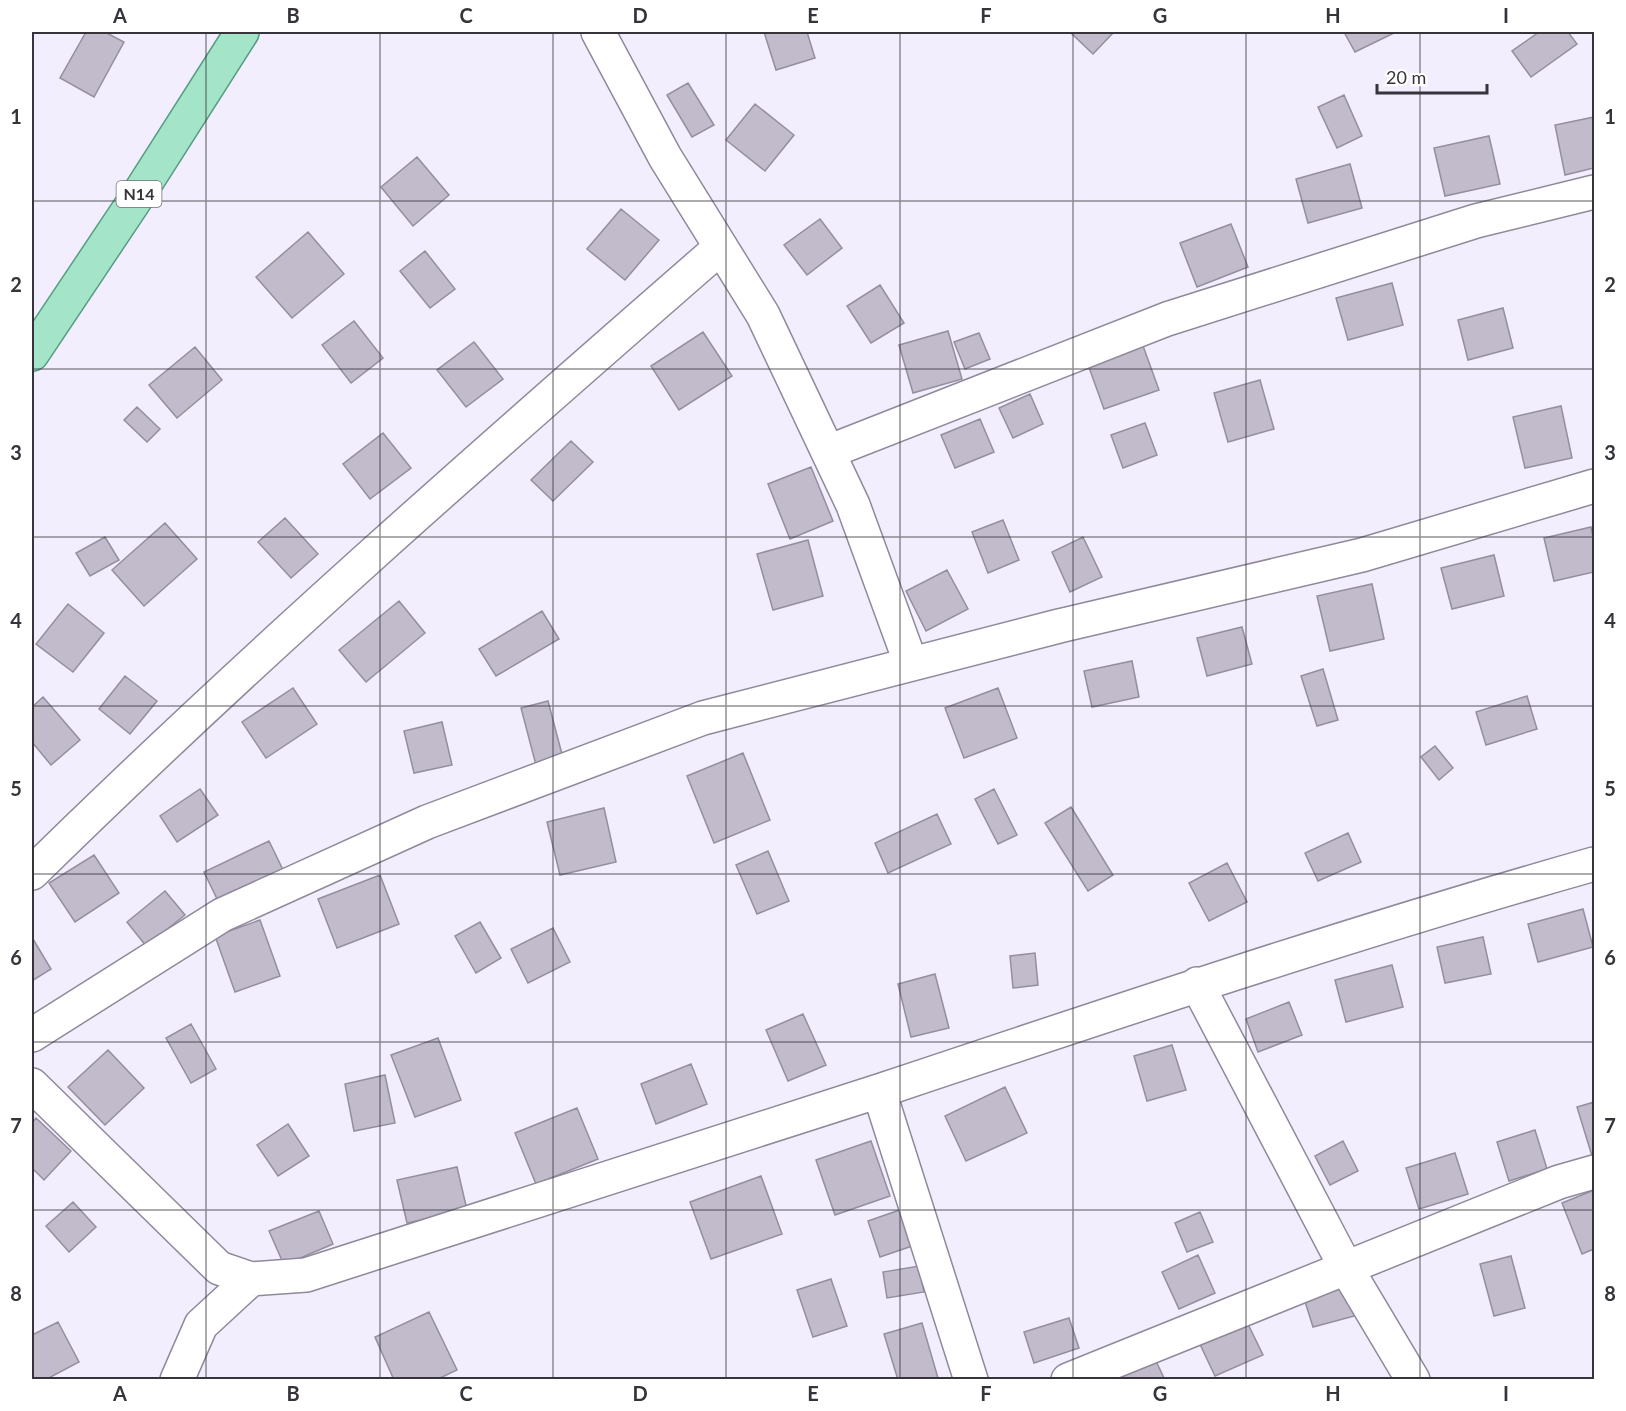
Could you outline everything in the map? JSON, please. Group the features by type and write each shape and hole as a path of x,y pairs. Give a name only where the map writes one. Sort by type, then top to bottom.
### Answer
{"main road":[{"name":"N14","path":"32,354 133,203 242,32"}],"street":[{"path":"598,32 665,157 763,315 853,505 911,664"},
{"path":"828,452 1167,319 1476,221 1594,192"},
{"path":"32,873 126,781 438,495 721,247"},
{"path":"32,1035 222,915 427,822 703,718 911,664 1362,555 1594,486"},
{"path":"32,1085 219,1268 251,1279 306,1275 879,1091 1197,984 1449,905 1594,864"},
{"path":"1197,984 1345,1266 1413,1380"},
{"path":"879,1091 972,1380"},
{"path":"1068,1380 1345,1266 1559,1182 1594,1172"},
{"path":"177,1380 201,1325 251,1279"}],"building":[{"path":"86,32 105,32 124,42 94,97 60,78"},
{"path":"764,32 807,32 815,58 776,70"},
{"path":"1074,32 1114,32 1093,54 1072,34"},
{"path":"1344,32 1393,32 1394,33 1355,52"},
{"path":"1539,32 1568,32 1577,44 1531,77 1512,51"},
{"path":"688,83 714,125 692,137 667,95"},
{"path":"1344,95 1362,136 1337,148 1318,107"},
{"path":"755,104 794,135 765,171 726,140"},
{"path":"1594,117 1594,168 1565,175 1555,125"},
{"path":"1489,136 1500,184 1445,196 1434,148"},
{"path":"417,157 449,195 413,226 381,187"},
{"path":"1350,164 1362,208 1308,223 1296,179"},
{"path":"621,209 659,240 625,280 587,249"},
{"path":"820,219 842,248 807,275 784,245"},
{"path":"1231,224 1248,267 1197,287 1180,243"},
{"path":"308,232 344,274 292,318 256,277"},
{"path":"425,251 455,289 430,308 400,271"},
{"path":"1392,283 1403,325 1348,340 1336,298"},
{"path":"880,285 904,323 871,343 847,306"},
{"path":"1503,308 1513,348 1468,360 1458,320"},
{"path":"354,321 383,358 351,383 322,345"},
{"path":"948,331 962,379 913,393 899,345"},
{"path":"703,332 732,376 679,410 651,366"},
{"path":"979,333 990,359 965,369 954,342"},
{"path":"474,342 503,379 466,407 437,370"},
{"path":"1142,343 1159,390 1104,409 1087,362"},
{"path":"195,347 222,380 177,418 149,385"},
{"path":"1260,380 1274,429 1228,442 1214,393"},
{"path":"1030,394 1043,424 1013,438 999,408"},
{"path":"1561,406 1572,458 1525,468 1513,417"},
{"path":"137,407 160,429 147,442 124,420"},
{"path":"980,419 994,452 955,468 941,435"},
{"path":"1145,423 1157,455 1123,468 1111,435"},
{"path":"383,433 411,468 370,499 343,464"},
{"path":"571,441 593,462 553,501 531,480"},
{"path":"811,467 833,521 790,539 768,484"},
{"path":"285,518 318,554 291,578 258,542"},
{"path":"1003,520 1019,560 988,573 972,532"},
{"path":"165,523 197,559 144,606 112,570"},
{"path":"1591,527 1594,542 1594,572 1554,581 1544,538"},
{"path":"105,537 119,560 90,576 76,553"},
{"path":"1083,537 1102,577 1070,592 1052,552"},
{"path":"808,540 823,596 773,610 757,554"},
{"path":"1494,555 1504,596 1452,609 1441,568"},
{"path":"947,570 968,609 926,631 906,591"},
{"path":"1372,584 1384,639 1330,651 1317,596"},
{"path":"399,601 425,633 366,682 339,650"},
{"path":"68,604 104,633 73,672 36,644"},
{"path":"542,611 559,639 496,676 479,649"},
{"path":"1242,627 1252,664 1207,676 1197,638"},
{"path":"1132,661 1139,697 1092,707 1084,671"},
{"path":"1323,669 1338,720 1317,726 1301,676"},
{"path":"125,676 157,701 130,734 99,709"},
{"path":"293,688 317,724 266,758 242,722"},
{"path":"998,688 1017,738 964,758 945,708"},
{"path":"1527,696 1537,729 1486,745 1476,712"},
{"path":"43,697 80,740 51,765 32,742 32,707"},
{"path":"548,701 563,758 536,765 521,708"},
{"path":"442,722 452,765 414,773 404,731"},
{"path":"1435,746 1453,768 1439,780 1421,757"},
{"path":"743,753 770,820 714,843 687,776"},
{"path":"200,789 218,815 177,842 160,816"},
{"path":"994,789 1017,835 998,844 975,799"},
{"path":"1071,807 1113,875 1088,891 1045,823"},
{"path":"604,808 616,862 560,875 547,822"},
{"path":"937,814 951,844 888,873 875,843"},
{"path":"1348,833 1361,862 1318,881 1305,853"},
{"path":"269,841 285,874 220,905 204,872"},
{"path":"768,851 789,901 757,914 736,865"},
{"path":"94,855 119,893 75,922 49,883"},
{"path":"1227,863 1247,902 1209,921 1189,883"},
{"path":"380,875 399,924 337,948 318,899"},
{"path":"165,891 185,915 146,946 127,922"},
{"path":"1583,909 1593,947 1538,962 1528,924"},
{"path":"260,920 280,976 235,992 215,936"},
{"path":"480,922 501,958 476,973 455,936"},
{"path":"553,928 570,962 528,983 511,949"},
{"path":"1483,937 1491,974 1445,983 1437,947"},
{"path":"32,940 51,969 32,981"},
{"path":"1035,953 1038,985 1013,988 1010,956"},
{"path":"1392,965 1403,1007 1346,1022 1335,980"},
{"path":"935,974 949,1028 911,1037 898,984"},
{"path":"1289,1002 1302,1035 1258,1052 1246,1019"},
{"path":"803,1014 826,1065 788,1081 766,1030"},
{"path":"191,1024 216,1069 191,1083 166,1038"},
{"path":"438,1038 461,1100 415,1117 391,1055"},
{"path":"1172,1045 1186,1090 1147,1101 1134,1056"},
{"path":"108,1050 144,1088 105,1125 68,1087"},
{"path":"691,1064 707,1104 656,1124 641,1084"},
{"path":"385,1075 395,1123 354,1131 345,1084"},
{"path":"1005,1087 1027,1133 966,1161 945,1116"},
{"path":"1594,1102 1594,1156 1592,1156 1577,1107"},
{"path":"577,1108 598,1159 536,1184 515,1133"},
{"path":"36,1118 71,1151 44,1180 32,1168 32,1123"},
{"path":"288,1124 309,1156 278,1176 257,1145"},
{"path":"1535,1130 1547,1169 1509,1181 1497,1142"},
{"path":"871,1141 890,1196 835,1215 816,1160"},
{"path":"1343,1141 1358,1171 1330,1185 1315,1156"},
{"path":"1455,1153 1468,1194 1419,1209 1406,1168"},
{"path":"457,1167 467,1210 407,1223 397,1180"},
{"path":"761,1176 782,1234 711,1259 690,1202"},
{"path":"1594,1190 1594,1249 1582,1254 1562,1203"},
{"path":"73,1202 96,1227 69,1252 46,1226"},
{"path":"908,1207 921,1243 880,1257 868,1221"},
{"path":"319,1211 333,1244 284,1265 269,1231"},
{"path":"1200,1212 1213,1242 1187,1252 1175,1223"},
{"path":"1198,1255 1215,1293 1179,1309 1162,1272"},
{"path":"1511,1256 1525,1308 1494,1316 1480,1264"},
{"path":"919,1266 924,1292 887,1298 883,1272"},
{"path":"831,1279 847,1326 813,1337 797,1290"},
{"path":"1349,1282 1358,1315 1313,1327 1303,1295"},
{"path":"429,1312 457,1370 436,1380 394,1380 375,1337"},
{"path":"1069,1318 1079,1348 1034,1363 1024,1332"},
{"path":"1245,1318 1263,1355 1215,1376 1198,1340"},
{"path":"58,1322 79,1362 45,1380 32,1380 32,1335"},
{"path":"922,1323 938,1378 898,1380 884,1334"},
{"path":"1155,1359 1165,1380 1117,1380 1116,1378"}]}
